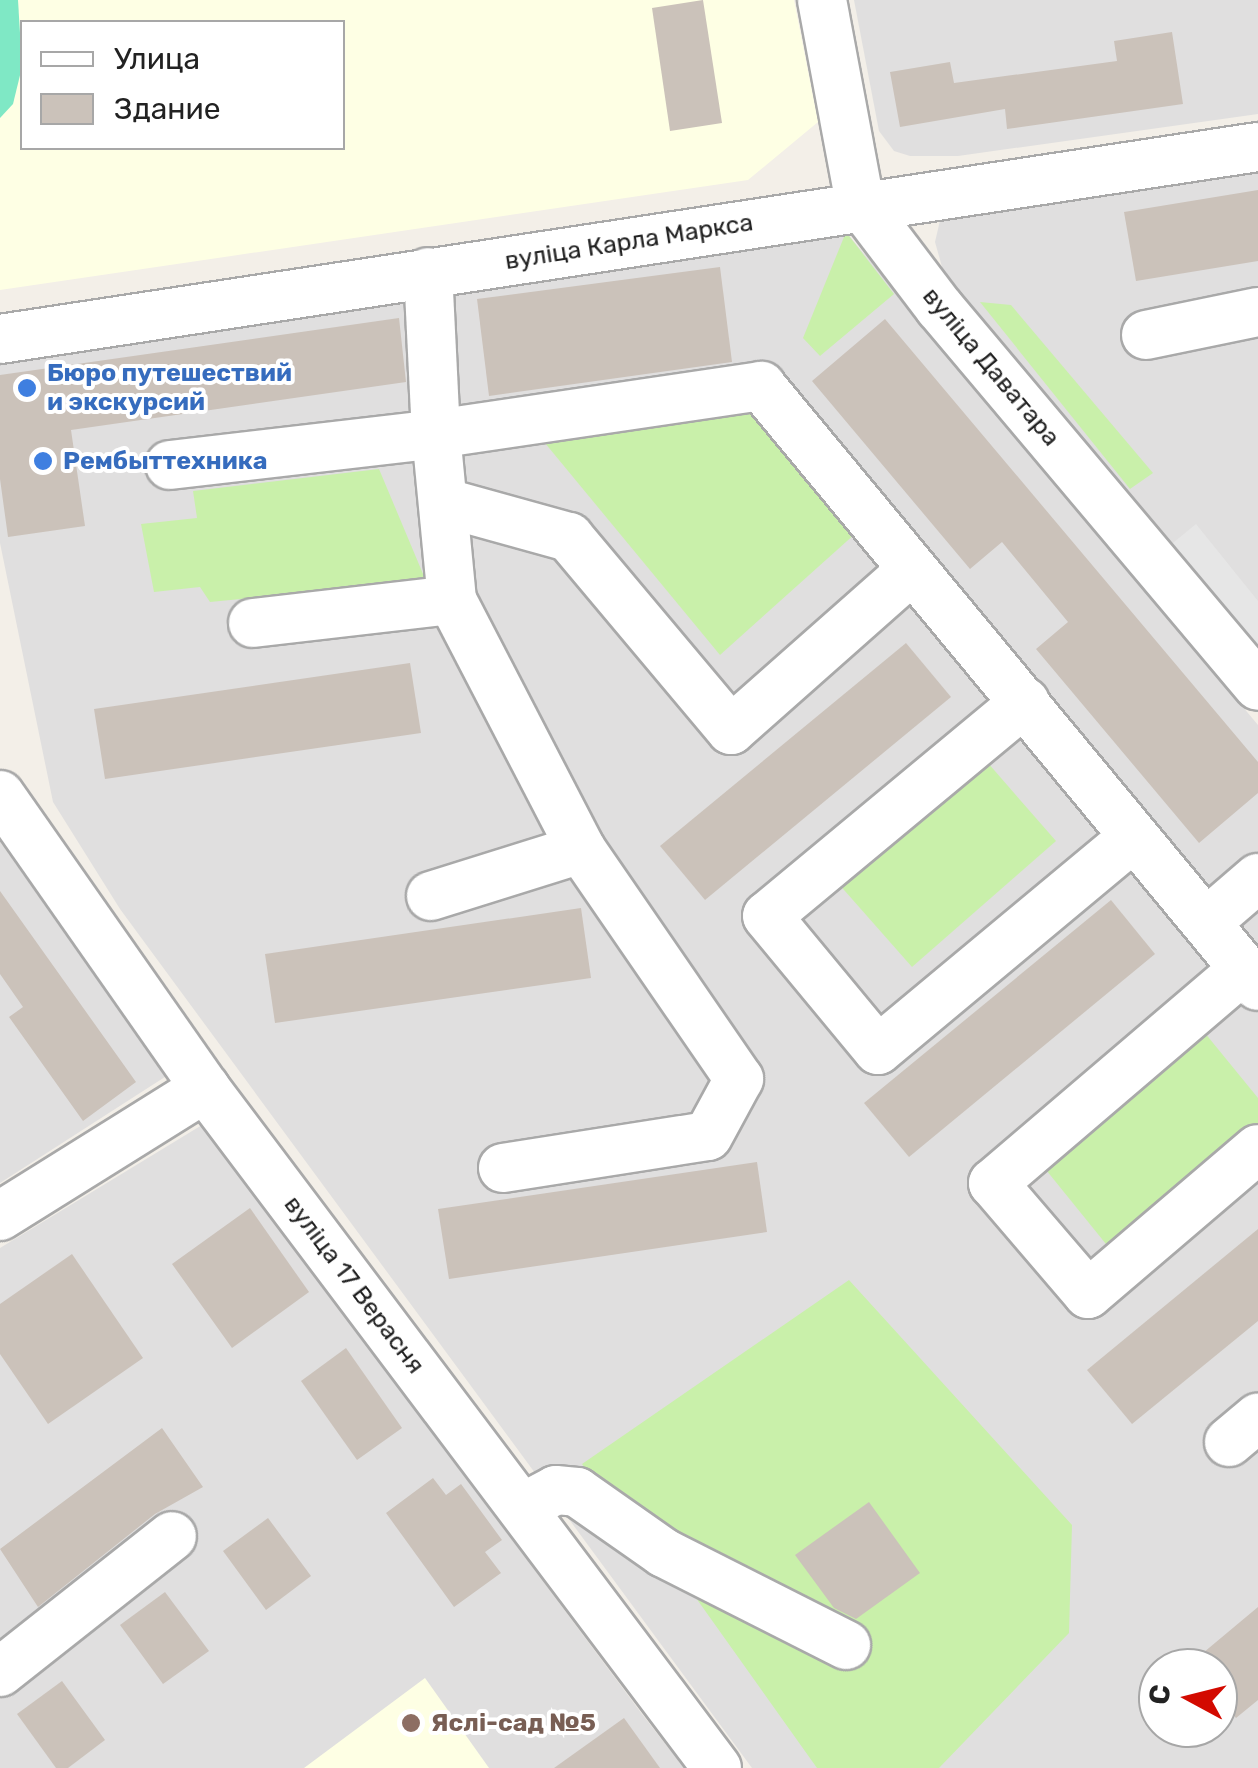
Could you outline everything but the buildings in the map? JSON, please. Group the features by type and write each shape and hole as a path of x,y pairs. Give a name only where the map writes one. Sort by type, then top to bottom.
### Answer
{"street":[{"name":"вуліца Даватара","path":"822,0 860,203 939,307 1258,686"},
{"name":"вуліца Карла Маркса","path":"0,339 860,203 1258,147"},
{"path":"428,272 436,434 446,503 452,600 581,849 739,1079 708,1136 503,1168"},
{"path":"1146,336 1258,312"},
{"path":"170,465 436,434 762,386 1134,837 1208,921 1251,978 994,1183 1088,1294 1258,1149"},
{"path":"446,503 569,537 731,730 912,570"},
{"path":"254,623 452,600"},
{"path":"1025,702 768,916 878,1050 1134,837"},
{"name":"вуліца 17 Верасня","path":"0,795 205,1088 717,1768"},
{"path":"431,896 581,849"},
{"path":"1208,921 1258,878"},
{"path":"0,1216 205,1088"},
{"path":"522,1508 556,1490 576,1492 664,1553 846,1645"},
{"path":"0,1672 172,1536"}],"shaded area":[{"path":"0,0 794,0 818,122 748,180 0,290"},
{"path":"854,0 1258,0 1258,114 958,156 910,156 894,151 879,131"},
{"path":"1258,158 1258,659 948,288 935,242 942,212"},
{"path":"846,232 1258,725 1258,1768 752,1768 120,909 53,802 0,543 0,355"},
{"path":"1196,524 1258,601 1258,658 1168,547"},
{"path":"0,842 168,1075 0,1183"},
{"path":"202,1125 684,1768 0,1768 0,1248"},
{"name":"Яслі-сад №5","path":"425,1678 489,1768 304,1768"}],"green space":[{"path":"0,0 18,0 20,75 13,104 0,118"},
{"path":"846,232 894,294 820,356 803,338"},
{"path":"980,302 1011,305 1153,473 1130,489"},
{"path":"754,410 856,533 720,655 540,437"},
{"path":"379,469 426,581 210,602 200,587 154,592 141,524 197,518 193,491"},
{"path":"981,755 1056,841 912,967 837,882"},
{"path":"1200,1027 1258,1098 1258,1127 1110,1249 1038,1160"},
{"path":"849,1280 1072,1525 1069,1633 939,1768 817,1768 664,1553 616,1509 582,1464"}],"place":[{"name":"Бюро путешествий и экскурсий","path":"27,388"},
{"name":"Рембыттехника","path":"43,461"},
{"name":"Яслі-сад №5","path":"411,1723"}]}
